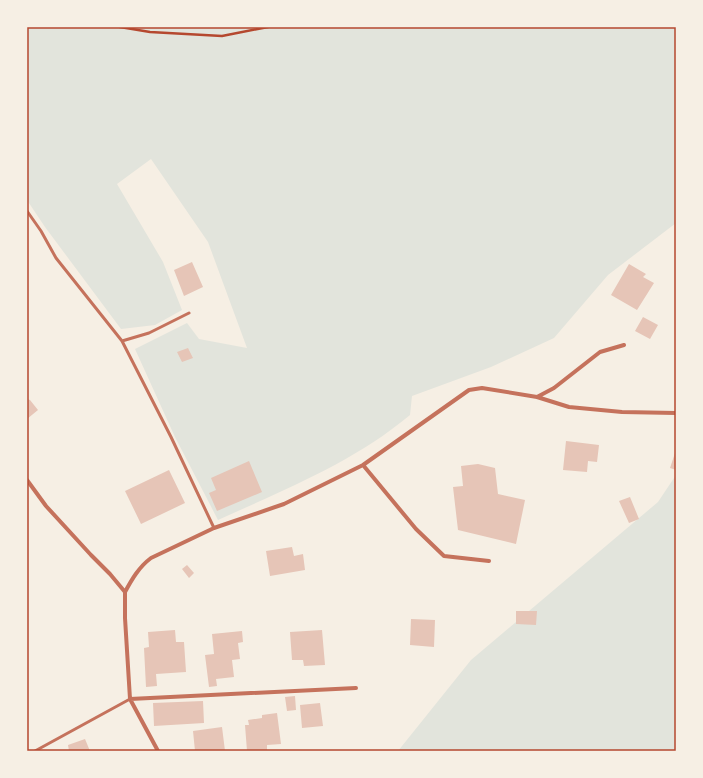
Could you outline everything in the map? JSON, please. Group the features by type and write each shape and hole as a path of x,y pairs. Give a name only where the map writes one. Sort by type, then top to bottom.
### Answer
{"street":[{"path":"537,398 554,388 600,352 624,345"},
{"path":"158,751 130,698 125,618 125,592 144,563 151,558 214,528 284,504 363,465 469,390 482,388 537,398 569,407 622,412 676,413"},
{"path":"363,465 416,529 444,556 489,561"},
{"path":"27,480 46,506 125,592"},
{"path":"130,698 356,688"}],"lane":[{"path":"27,211 41,231 56,258 122,341 171,436 214,528"},
{"path":"122,341 149,333 189,313"},
{"path":"35,751 130,698"}],"path":[{"path":"120,27 150,32 222,36 268,27"}],"shaded area":[{"path":"27,27 676,27 676,223 608,275 554,338 491,367 412,396 410,415 366,447 318,474 218,520 175,437 135,349 187,323 199,339 247,348 208,242 151,159 117,184 163,262 182,310 155,325 121,329 45,227 27,200"},
{"path":"676,475 676,751 398,751 471,660 658,502"}],"building":[{"path":"192,262 203,287 184,296 174,270"},
{"path":"629,264 646,274 643,277 654,283 637,310 611,295"},
{"path":"643,317 658,325 650,339 635,331"},
{"path":"188,348 193,358 182,362 177,352"},
{"path":"27,399 30,400 38,410 27,419"},
{"path":"566,441 599,445 597,462 588,461 587,472 563,470"},
{"path":"676,450 676,470 670,468"},
{"path":"249,461 262,492 217,511 209,493 216,490 211,478"},
{"path":"478,464 495,468 498,494 525,500 516,544 458,530 453,487 463,486 461,466"},
{"path":"169,470 185,503 141,524 125,491"},
{"path":"630,497 639,519 629,523 619,501"},
{"path":"292,547 294,556 303,554 305,570 270,576 266,551"},
{"path":"187,565 194,573 189,578 182,569"},
{"path":"516,611 537,611 536,625 516,624"},
{"path":"411,619 435,620 434,647 410,645"},
{"path":"175,630 176,642 184,642 186,672 156,674 157,686 146,687 144,648 149,647 148,632"},
{"path":"322,630 325,665 304,666 303,660 292,660 290,632"},
{"path":"242,631 243,642 238,643 240,659 232,660 234,677 216,679 217,686 209,687 205,655 214,654 212,634"},
{"path":"295,696 296,710 287,711 285,697"},
{"path":"203,701 204,723 154,726 153,703"},
{"path":"320,703 323,726 302,728 300,705"},
{"path":"277,713 281,744 267,745 267,751 247,751 245,725 249,725 248,720 262,718 262,715"},
{"path":"222,727 225,751 195,751 193,731"},
{"path":"85,739 90,751 69,751 68,745"}]}
